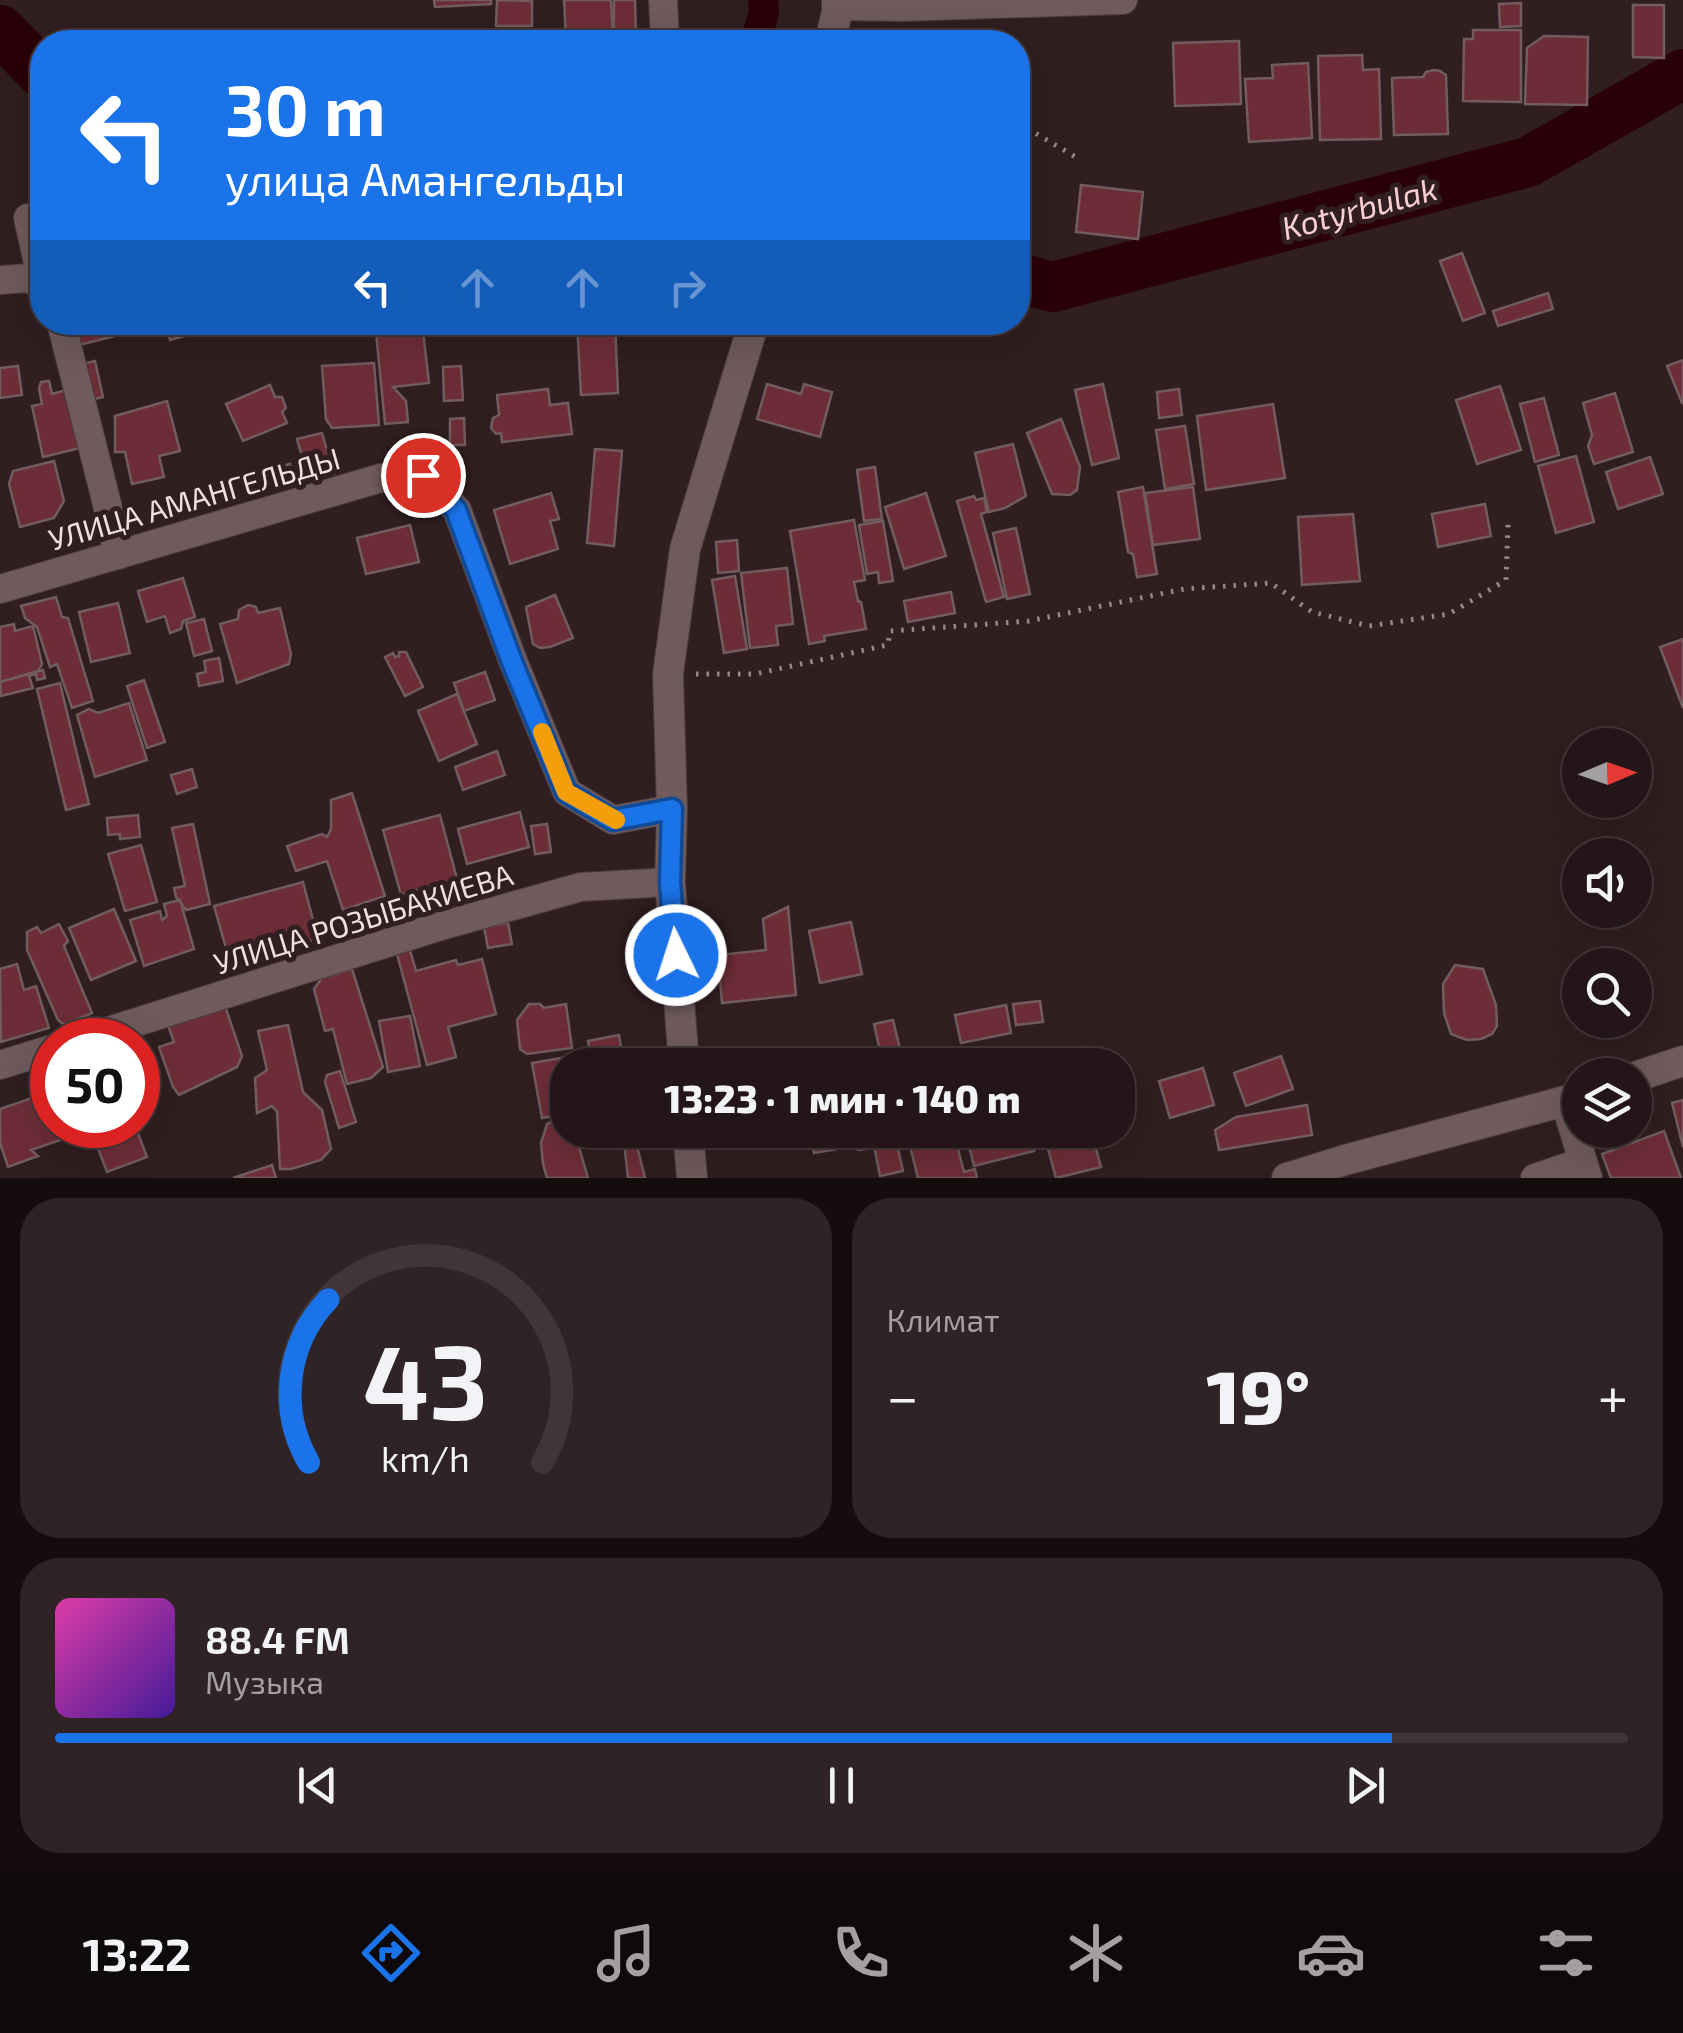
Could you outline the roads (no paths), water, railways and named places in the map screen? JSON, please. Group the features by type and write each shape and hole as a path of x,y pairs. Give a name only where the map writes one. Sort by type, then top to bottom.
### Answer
{"main road":[{"path":"832,30 837,3"},
{"path":"683,1048 670,882 668,674 685,548 750,335"},
{"path":"1652,1072 1683,1060"},
{"path":"1287,1178 1349,1169 1562,1103"},
{"path":"690,1148 692,1178"}],"street":[{"path":"663,0 664,30"},
{"path":"837,3 940,6 1123,0"},
{"path":"28,218 30,227"},
{"path":"0,280 30,278"},
{"path":"64,335 118,555"},
{"name":"УЛИЦА АМАНГЕЛЬДЫ","path":"0,589 381,478 423,475 456,510 512,662 566,792 613,820 672,809"},
{"name":"УЛИЦА РОЗЫБАКИЕВА","path":"150,1018 441,926 581,888 670,882"},
{"path":"0,1065 30,1055"},
{"path":"1535,1178 1585,1170"}],"waterway":[{"path":"759,30 763,0"},
{"name":"Kotyrbulak","path":"0,30 30,61"},
{"name":"Kotyrbulak","path":"1030,281 1053,287 1528,162 1683,74"}]}
